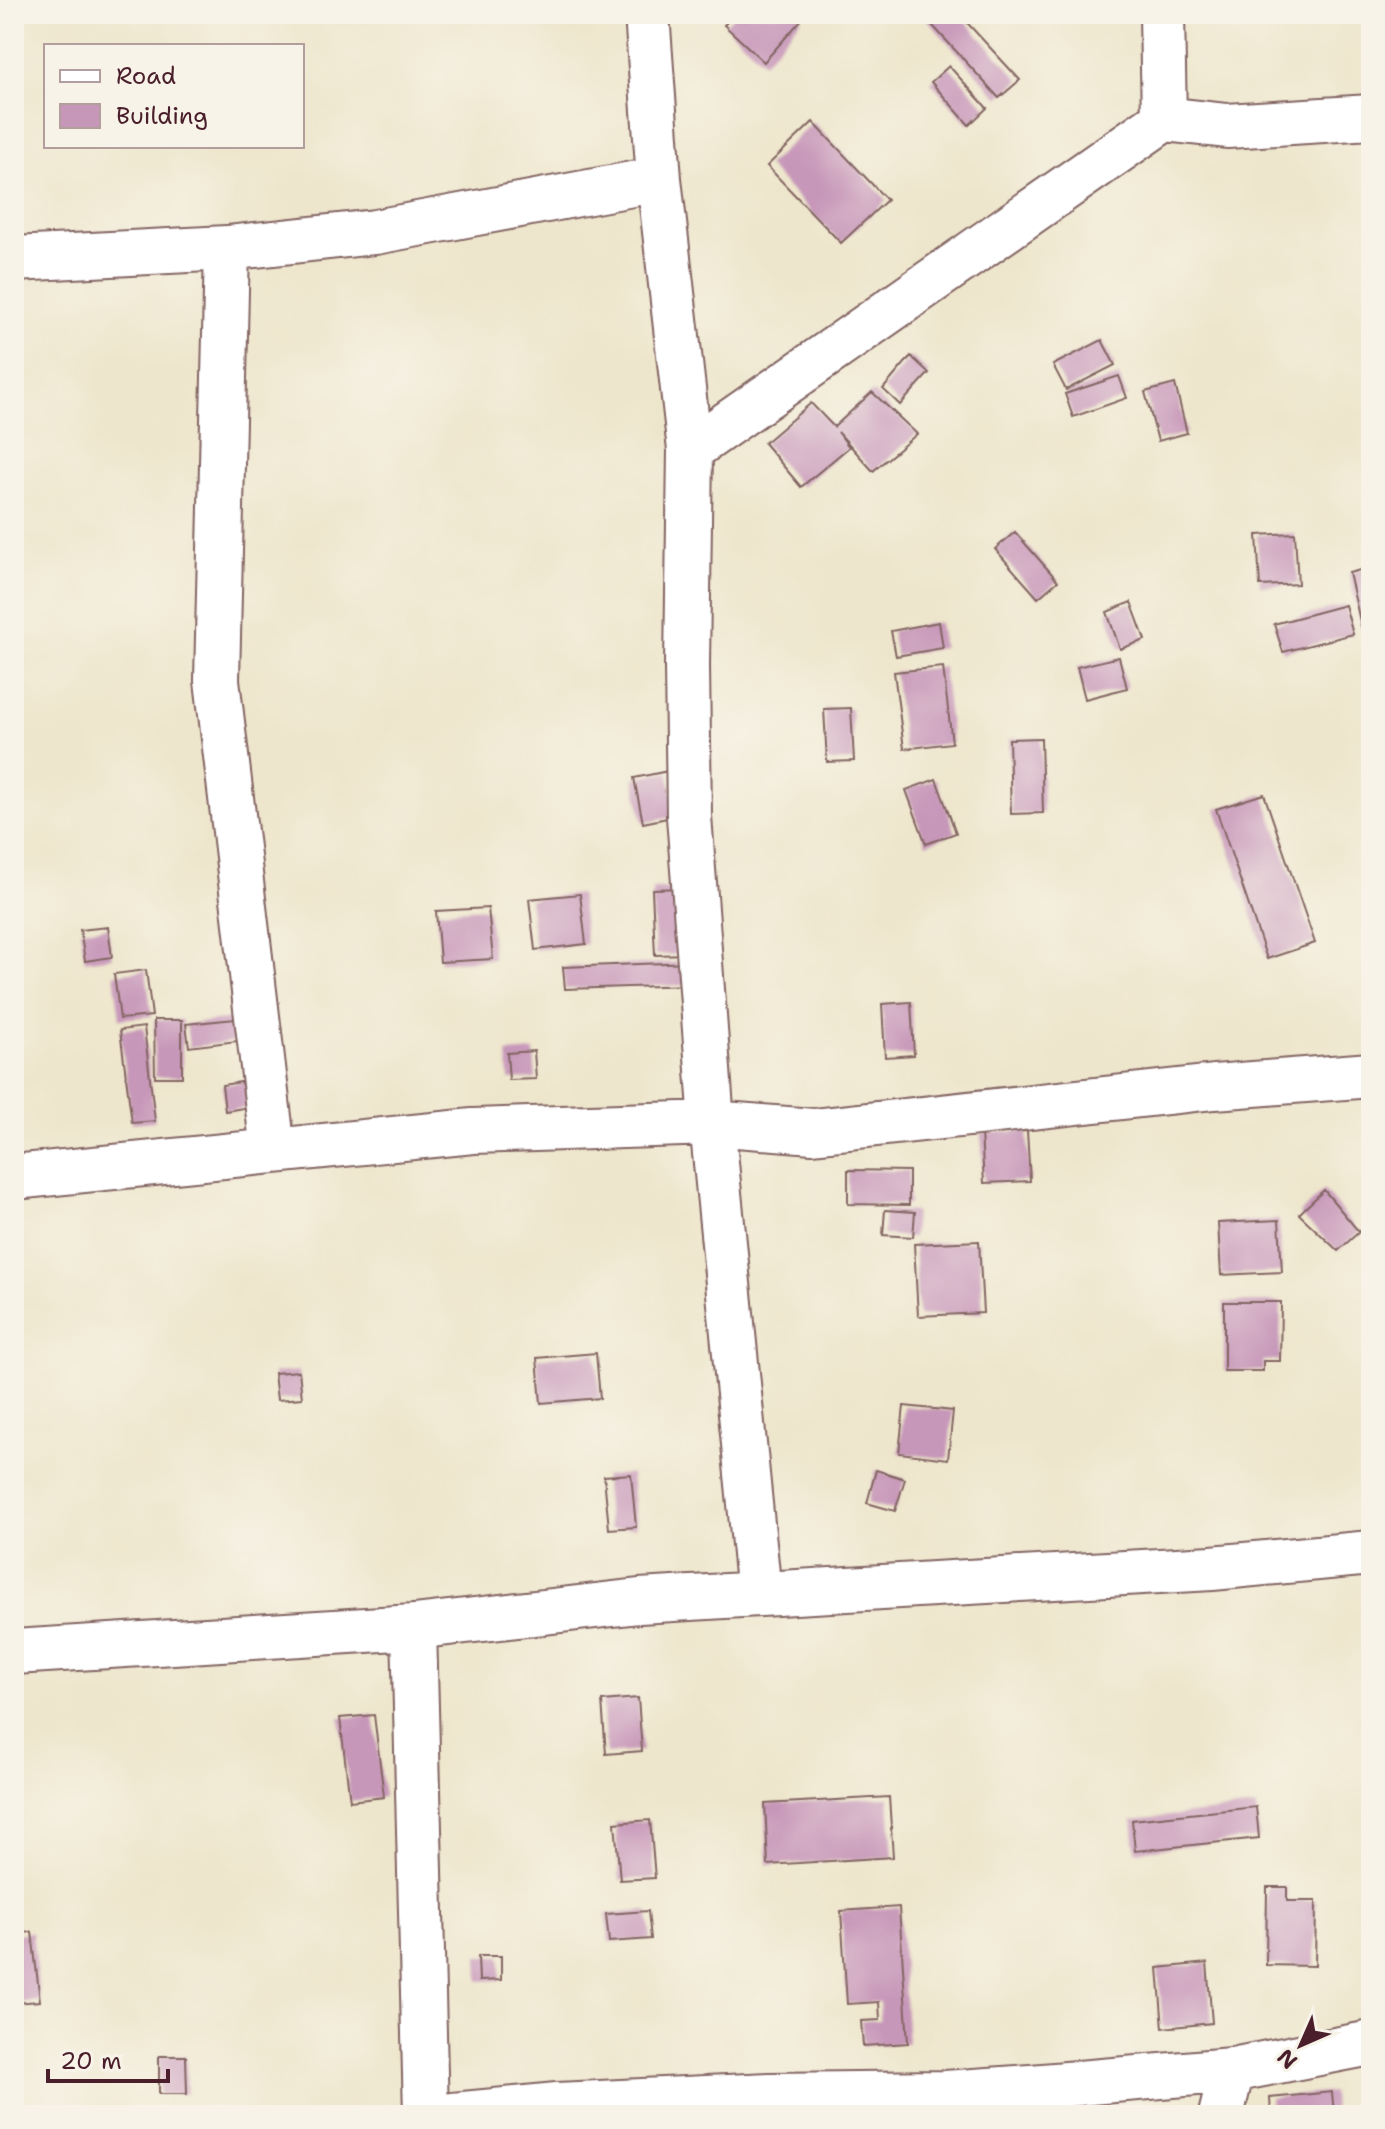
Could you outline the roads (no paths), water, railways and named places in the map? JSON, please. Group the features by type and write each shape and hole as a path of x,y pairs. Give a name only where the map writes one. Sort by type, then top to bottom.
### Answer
{"street":[{"path":"647,14 659,179 690,450 687,666 689,816 712,1123 759,1594"},
{"path":"1162,14 1164,119"},
{"path":"690,450 1164,119 1227,126 1371,117"},
{"path":"14,259 227,248 375,232 659,179"},
{"path":"227,248 217,680 273,1151"},
{"path":"14,1177 473,1131 712,1123 813,1131 1214,1087 1371,1075"},
{"path":"14,1652 414,1627 639,1601 1212,1568 1371,1553"},
{"path":"414,1627 426,2115"},
{"path":"453,2115 557,2105 770,2095 945,2093 1232,2070 1371,2043"},
{"path":"1221,2115 1232,2070"}]}
